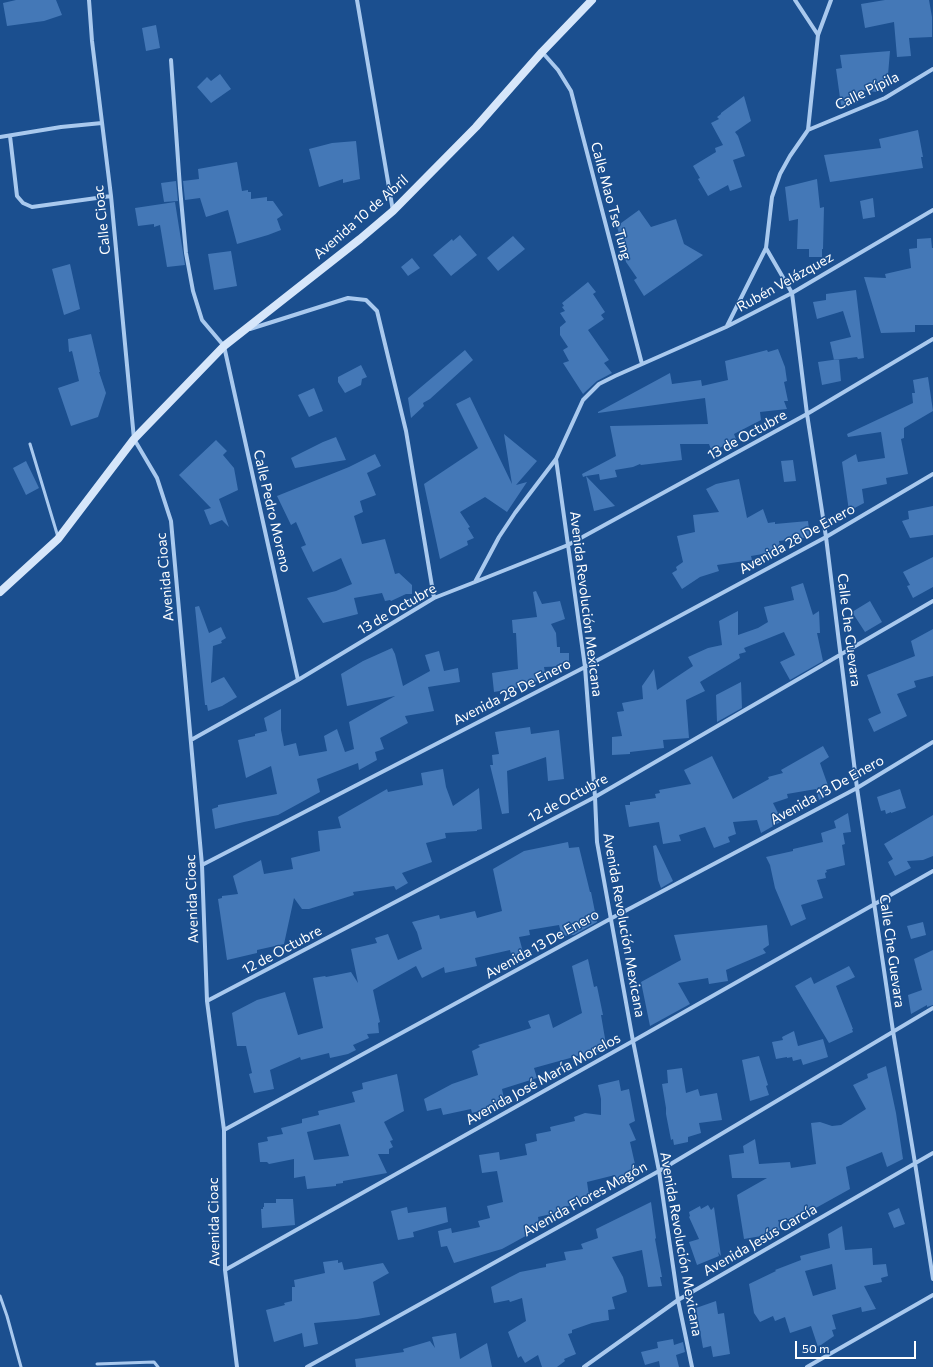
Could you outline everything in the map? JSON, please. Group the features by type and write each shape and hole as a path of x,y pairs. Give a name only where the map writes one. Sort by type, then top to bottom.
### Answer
{"street":[{"name":"Calle Cioac","path":"89,0 92,41 111,196 134,439"},
{"path":"357,0 393,210"},
{"name":"Avenida 10 de Abril","path":"0,592 58,539 134,439 224,346 360,239 393,210 476,128 542,52 592,0"},
{"path":"795,0 818,35"},
{"path":"726,327 766,248 772,197 780,174 790,156 808,130 818,35 832,0"},
{"name":"Calle Mao Tse Tung","path":"542,52 558,70 571,90 642,364"},
{"path":"171,60 186,253 193,291 202,320 224,346"},
{"name":"Calle Pípila","path":"808,130 885,98 933,69"},
{"path":"0,137 61,127 102,124"},
{"path":"10,136 17,196 23,203 32,206 111,196"},
{"name":"Rubén Velázquez","path":"642,364 726,327 792,293 933,210"},
{"name":"Calle Che Guevara","path":"766,248 792,293 807,414 826,537 857,788 893,1031 916,1163 933,1279"},
{"path":"244,331 348,298 366,300 377,311 406,430 434,598"},
{"name":"13 de Octubre","path":"191,740 298,680 434,598 568,545 807,414 933,339"},
{"name":"Calle Pedro Moreno","path":"224,346 298,680"},
{"path":"475,582 503,531 556,459 583,400 599,384 642,364"},
{"name":"Avenida Cioac","path":"134,439 157,478 171,521 202,865 207,1002 224,1130 225,1270 237,1367"},
{"name":"Avenida Revolución Mexicana","path":"556,459 585,667 597,842 610,919 659,1171 678,1300 692,1367"},
{"name":"Avenida 28 De Enero","path":"202,865 585,667 826,537 933,474"},
{"name":"12 de Octubre","path":"207,1002 595,797 933,601"},
{"name":"Avenida 13 De Enero","path":"224,1130 610,919 857,788 933,742"},
{"name":"Avenida José María Morelos","path":"225,1270 933,871"},
{"name":"Avenida Flores Magón","path":"307,1367 659,1171 933,1008"},
{"name":"Avenida Jesús García","path":"584,1367 678,1300 933,1153"},
{"path":"807,1367 933,1295"}],"lane":[{"path":"30,444 58,539"},
{"path":"0,1296 21,1367"},
{"path":"97,1364 154,1362 158,1367"}],"building":[{"path":"16,0 56,0 62,15 44,21 7,26 3,3"},
{"path":"885,0 929,0 932,17 932,37 909,38 911,56 897,57 894,22 865,28 861,4"},
{"path":"156,25 160,48 146,51 142,28"},
{"path":"890,51 887,87 878,86 877,92 860,90 862,100 856,100 857,103 841,105 836,69 842,68 840,55"},
{"path":"220,74 231,89 211,103 197,87 207,77 211,81"},
{"path":"744,96 751,121 735,132 738,136 745,156 733,160 742,187 730,191 728,185 708,196 698,179 700,178 693,166 716,152 715,148 723,145 711,123 719,119 717,117 721,113"},
{"path":"918,130 923,157 921,157 923,168 830,182 824,155 881,148 879,139"},
{"path":"356,141 360,179 343,183 343,179 319,187 309,149 332,143"},
{"path":"237,162 242,191 248,190 248,192 251,192 251,199 267,197 267,201 273,201 283,215 277,219 281,230 237,244 228,210 206,217 200,198 185,200 183,181 199,179 198,169"},
{"path":"817,179 820,208 824,207 823,249 822,257 809,257 809,249 797,249 798,219 789,221 785,187"},
{"path":"176,181 178,201 164,202 161,183"},
{"path":"873,198 875,217 863,219 860,201"},
{"path":"175,202 185,265 167,267 160,225 154,227 154,224 138,226 135,208"},
{"path":"639,210 651,227 676,219 684,244 703,255 644,296 634,280 637,278 626,262 617,226"},
{"path":"460,235 477,255 451,276 433,255 452,239 453,241"},
{"path":"513,236 525,249 498,271 487,258"},
{"path":"931,238 933,248 933,325 915,325 915,332 881,333 864,277 886,278 885,274 911,268 909,249 917,248 917,239"},
{"path":"231,251 237,286 214,290 208,254"},
{"path":"412,258 420,268 408,276 401,267"},
{"path":"70,264 80,309 64,315 52,269"},
{"path":"588,282 596,292 593,294 605,312 601,315 604,319 588,330 609,360 604,363 612,373 597,381 583,394 563,363 569,361 563,350 568,347 560,335 560,327 566,322 560,313 565,311 562,307 564,306 562,303"},
{"path":"856,290 864,358 858,359 857,357 834,360 830,342 851,337 843,311 817,319 813,302 826,300 826,294"},
{"path":"91,334 99,372 106,393 98,417 71,426 58,388 79,381 72,351 69,352 68,339"},
{"path":"778,349 785,367 787,381 784,382 788,401 784,401 787,409 760,412 761,420 734,434 736,439 712,452 709,444 680,444 682,460 640,464 633,467 615,470 617,477 600,480 599,474 583,477 582,474 616,456 610,426 708,424 705,398 598,412 670,373 672,384 701,380 702,386 728,380 725,361 767,350 768,352"},
{"path":"465,350 473,360 430,399 423,403 424,406 411,418 408,398"},
{"path":"839,359 841,381 822,385 818,362"},
{"path":"361,365 367,377 362,379 361,385 345,393 338,382 338,377"},
{"path":"928,377 933,411 904,428 904,438 901,439 908,474 886,478 887,484 862,489 864,503 849,511 842,462 856,454 858,462 885,458 881,432 848,437 847,434 913,403 912,393 915,393 913,380"},
{"path":"314,388 323,411 309,417 298,395"},
{"path":"470,397 512,484 504,434 537,461 516,485 527,482 507,512 485,497 460,512 470,527 468,528 474,538 467,541 468,545 440,559 424,484 478,448 456,404"},
{"path":"336,437 346,460 295,468 291,458"},
{"path":"216,440 227,451 223,455 234,468 238,490 219,499 229,527 222,520 210,525 204,510 211,508 179,475"},
{"path":"375,454 381,466 367,473 376,495 360,501 363,512 354,516 362,544 385,539 395,574 399,573 412,585 412,594 406,594 391,601 385,601 382,593 354,598 358,614 323,623 307,598 336,591 352,584 341,558 313,572 301,547 306,545 296,522 291,525 277,496 349,467"},
{"path":"793,460 796,481 784,482 781,461"},
{"path":"26,461 39,488 26,495 13,468"},
{"path":"586,476 615,506 594,511"},
{"path":"739,479 747,518 763,509 768,523 775,522 775,524 808,521 810,537 779,541 781,551 751,556 752,560 717,565 719,571 700,577 682,589 672,573 677,570 676,567 683,562 677,536 695,532 693,515 719,512 706,489 716,484"},
{"path":"933,506 933,535 910,538 902,521 909,519 908,511"},
{"path":"933,557 933,587 913,598 907,586 910,585 903,572"},
{"path":"803,583 813,615 819,611 820,633 817,633 823,661 790,680 780,662 795,655 784,632 744,648 746,652 739,654 740,658 700,682 705,691 686,700 689,738 663,740 664,748 630,752 630,754 612,755 612,737 622,736 617,712 624,711 622,703 643,699 642,686 654,669 657,690 693,666 688,657 708,648 722,645 719,621 738,611 738,635 758,628 768,622 764,607 794,600 791,587"},
{"path":"536,591 542,604 560,601 565,619 551,624 556,633 557,647 560,647 560,653 569,653 569,666 544,667 546,678 516,688 494,692 492,673 518,669 516,633 513,633 512,620 537,617 533,592"},
{"path":"870,601 882,622 865,632 852,612"},
{"path":"199,606 209,633 221,627 226,638 221,641 222,643 213,646 211,683 224,677 237,697 222,706 208,711 207,705 205,705 195,607"},
{"path":"933,629 933,676 914,681 916,687 897,694 907,716 874,732 868,719 881,713 867,675 915,656 911,641"},
{"path":"392,648 395,654 403,686 430,671 425,655 439,651 444,671 458,668 460,682 428,687 434,711 405,716 408,723 380,738 384,749 375,752 377,760 359,770 358,763 317,779 320,792 278,815 215,829 212,809 218,807 218,805 277,794 271,766 246,778 238,740 255,736 255,734 267,731 264,718 281,709 281,730 284,746 296,743 299,756 327,751 324,736 337,729 345,752 354,749 349,722 395,696 347,706 341,674 363,661"},
{"path":"741,682 742,708 717,722 716,695"},
{"path":"530,727 531,734 559,730 564,779 548,781 546,757 507,771 509,813 502,814 490,765 493,765 492,755 499,754 495,732"},
{"path":"823,746 829,757 820,763 831,794 819,800 816,789 787,794 788,798 773,803 782,821 761,833 757,820 733,822 736,834 728,837 730,842 714,848 705,827 679,835 681,841 663,844 659,822 629,827 625,805 630,805 630,802 656,798 655,794 660,793 659,790 691,784 684,770 712,756 733,799 769,779 768,777 783,773 781,770"},
{"path":"443,769 446,787 453,806 479,788 482,829 477,831 445,833 446,838 426,843 432,862 402,873 408,883 396,890 394,886 353,892 354,895 309,909 302,909 294,898 284,944 257,950 257,953 227,960 218,899 222,898 222,896 238,894 233,876 261,860 264,874 293,869 291,858 320,851 318,831 341,828 338,817 387,789 388,792 423,785 421,773"},
{"path":"900,789 906,808 886,814 885,810 881,811 877,797"},
{"path":"848,813 851,832 843,833 845,844 842,845 845,865 826,870 826,878 817,880 823,898 801,905 806,919 791,926 775,888 770,865 766,857 823,842 821,833 836,828 834,821"},
{"path":"933,815 933,856 923,860 907,861 911,868 895,876 888,862 893,859 884,844"},
{"path":"568,842 569,848 579,847 597,922 574,935 562,936 559,925 529,930 530,935 519,937 524,956 512,959 510,950 475,958 477,966 445,973 444,967 422,978 416,966 373,990 380,1022 378,1023 379,1033 367,1034 369,1038 353,1045 356,1050 348,1054 330,1058 329,1053 301,1060 300,1057 270,1070 274,1089 254,1093 249,1074 252,1073 246,1046 237,1046 232,1013 257,1000 285,992 298,1035 323,1028 313,978 351,972 358,983 351,949 377,943 375,938 388,934 398,960 422,949 417,932 412,922 439,915 440,919 475,911 477,918 502,911 493,869 524,851"},
{"path":"656,845 673,881 661,888 658,880 653,846"},
{"path":"923,922 926,935 911,939 907,926"},
{"path":"767,925 769,945 763,949 766,953 726,970 728,981 709,984 708,978 678,983 690,1004 650,1026 641,982 681,960 674,935"},
{"path":"933,950 933,1005 927,1007 927,1005 911,1014 908,995 922,990 914,959"},
{"path":"588,959 594,987 597,986 603,1015 601,1015 607,1050 581,1055 534,1068 537,1078 502,1089 505,1104 472,1113 471,1109 443,1115 441,1108 427,1111 424,1099 452,1084 478,1075 472,1051 480,1047 478,1045 531,1028 528,1021 549,1014 553,1028 582,1013 572,966"},
{"path":"849,966 855,977 836,986 853,1032 829,1043 795,986 811,977 814,984"},
{"path":"794,1031 798,1046 823,1039 828,1057 803,1065 801,1059 793,1061 792,1057 776,1059 772,1042 783,1040 782,1037"},
{"path":"759,1056 768,1085 766,1086 769,1095 750,1101 742,1060"},
{"path":"886,1066 896,1113 903,1159 887,1167 882,1152 846,1167 850,1189 805,1214 790,1219 778,1220 781,1229 773,1234 744,1239 737,1195 767,1178 732,1178 729,1155 744,1153 743,1146 755,1139 759,1164 790,1162 791,1168 816,1164 811,1123 820,1122 832,1126 841,1125 866,1109 853,1085 868,1078 867,1074"},
{"path":"682,1068 686,1093 698,1089 700,1096 717,1093 722,1120 699,1123 701,1133 688,1137 688,1142 674,1145 673,1139 671,1140 662,1084 668,1083 667,1070"},
{"path":"397,1074 404,1111 384,1122 393,1140 390,1141 393,1147 389,1149 389,1154 378,1154 387,1173 343,1181 343,1183 336,1184 336,1186 307,1189 305,1176 294,1178 294,1159 269,1164 267,1162 260,1162 258,1143 268,1141 267,1137 283,1134 281,1128 302,1123 302,1119 319,1115 318,1111 355,1102 352,1092 363,1089 362,1083","holes":["340,1124 349,1156 314,1160 307,1132"]},
{"path":"619,1080 621,1091 629,1089 635,1121 629,1124 636,1140 630,1142 637,1173 625,1181 616,1183 615,1175 587,1182 590,1203 563,1207 564,1211 538,1217 540,1228 513,1243 502,1249 454,1263 447,1246 441,1247 438,1231 451,1228 452,1233 480,1227 478,1221 490,1218 487,1206 503,1202 497,1171 482,1173 479,1155 499,1152 500,1160 527,1155 525,1144 537,1141 536,1134 551,1131 550,1127 575,1121 574,1117 585,1113 601,1115 601,1099 598,1085"},
{"path":"276,1199 293,1199 295,1225 262,1228 261,1209 264,1207 264,1203 276,1203"},
{"path":"651,1202 662,1286 648,1287 642,1250 612,1257 623,1277 627,1292 612,1297 615,1309 608,1310 609,1320 592,1323 572,1330 572,1333 568,1334 576,1354 564,1359 565,1361 557,1367 542,1367 538,1355 525,1363 521,1356 518,1358 508,1332 526,1321 522,1298 510,1302 509,1300 494,1303 491,1287 520,1272 546,1267 546,1264 566,1260 564,1252 583,1249 581,1244 598,1238 596,1229"},
{"path":"708,1205 711,1210 714,1207 721,1256 718,1252 719,1256 697,1265 689,1242 699,1239 689,1217 689,1212 700,1206 701,1209"},
{"path":"407,1207 408,1213 446,1207 448,1222 413,1232 414,1237 398,1240 391,1211"},
{"path":"899,1208 905,1224 894,1228 888,1213"},
{"path":"842,1226 845,1250 872,1248 873,1265 886,1264 888,1276 881,1278 882,1282 864,1286 876,1309 862,1312 861,1307 832,1315 836,1329 832,1330 834,1336 818,1347 811,1326 790,1333 785,1317 775,1321 773,1316 760,1322 754,1313 749,1284 776,1271 775,1270 801,1260 800,1256 830,1248 828,1234","holes":["832,1264 836,1289 813,1296 805,1271"]},
{"path":"338,1260 338,1263 342,1262 344,1270 383,1263 389,1273 373,1282 380,1315 357,1319 314,1323 318,1344 304,1347 302,1333 274,1342 266,1310 285,1305 284,1303 292,1301 292,1287 295,1287 294,1280 325,1273 323,1262"},
{"path":"716,1301 718,1314 724,1313 730,1354 713,1357 711,1346 703,1348 696,1308"},
{"path":"456,1333 460,1359 487,1343 492,1367 356,1367 355,1359 404,1352 403,1349 430,1341 435,1348 432,1337"},
{"path":"673,1339 674,1345 683,1342 685,1352 676,1355 679,1367 660,1367 659,1361 645,1365 641,1352 658,1348 657,1342"}]}
